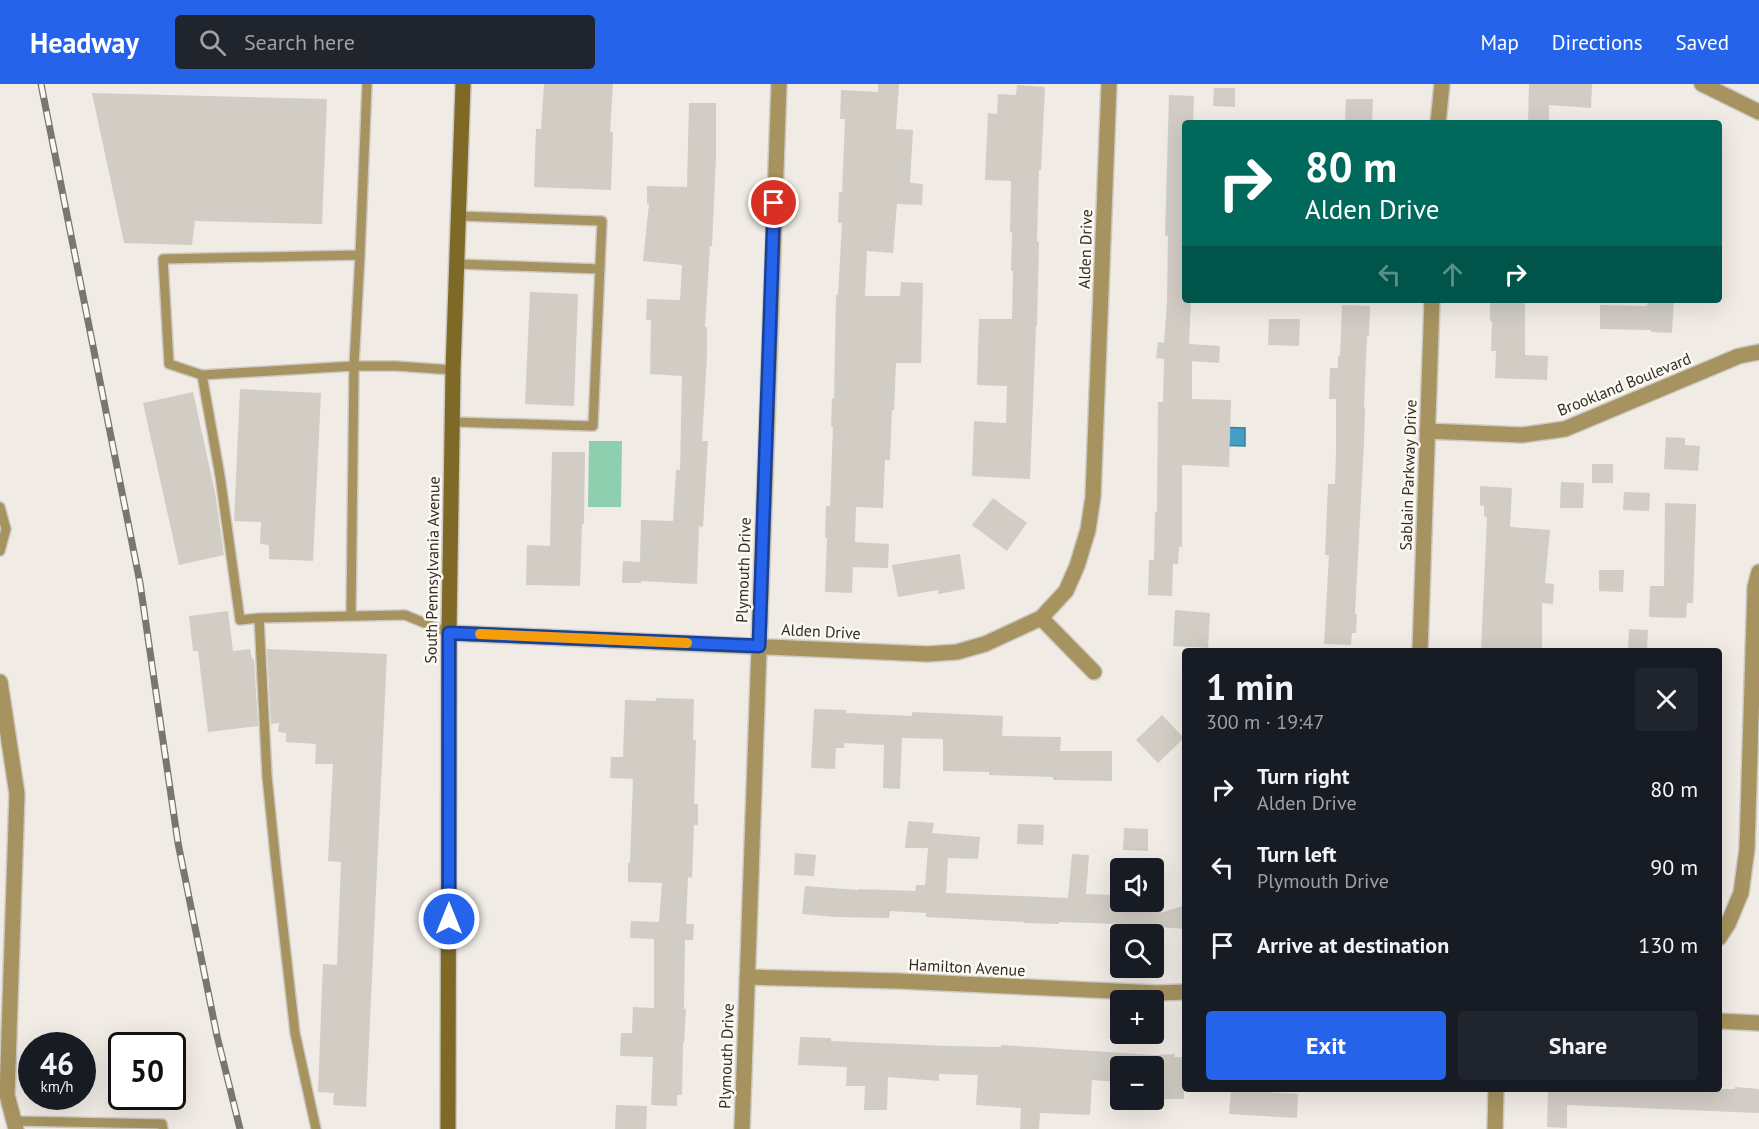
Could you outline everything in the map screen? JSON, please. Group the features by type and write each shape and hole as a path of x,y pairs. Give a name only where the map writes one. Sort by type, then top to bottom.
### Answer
{"main road":[{"name":"South Pennsylvania Avenue","path":"448,1129 449,633 453,370 463,84"}],"street":[{"name":"Plymouth Drive","path":"742,1129 779,84"},
{"name":"Alden Drive","path":"449,633 927,654 957,652 985,644 1041,618 1066,591 1077,566 1088,530 1093,497 1109,84"},
{"path":"1438,120 1442,84"},
{"path":"1702,84 1759,112"},
{"name":"Sablain Parkway Drive","path":"1420,648 1432,303"},
{"name":"Brookland Boulevard","path":"1427,431 1522,435 1565,429 1739,356 1759,352"},
{"path":"1722,933 1741,893 1747,849 1755,587 1759,572"},
{"path":"1041,618 1094,672"},
{"path":"0,682 17,794 5,980 7,1095 15,1125"},
{"name":"Hamilton Avenue","path":"747,976 1157,993 1182,992"},
{"path":"1722,1021 1759,1023"},
{"path":"1495,1129 1496,1092"}],"lane":[{"path":"351,616 354,366 367,84"},
{"path":"453,422 593,426 602,221 458,216"},
{"path":"360,255 163,259 169,364 202,375 354,366 453,370"},
{"path":"456,264 600,269"},
{"path":"202,375 220,476 240,620 405,615 449,633"},
{"path":"0,507 6,529 0,551"},
{"path":"259,618 267,776 279,898 295,1034 316,1129"},
{"path":"15,1125 162,1124 163,1129"}],"green space":[{"path":"589,441 622,441 621,507 588,507"}],"water":[{"path":"1211,427 1245,428 1245,446 1211,445"}],"building":[{"path":"544,84 613,84 610,132 613,132 611,190 534,187 536,129 541,129"},
{"path":"878,84 899,84 896,129 913,130 910,183 923,184 922,205 897,204 893,253 867,251 865,296 900,296 901,282 923,283 921,363 896,363 890,460 885,460 883,508 856,507 855,542 889,544 888,568 853,567 852,593 825,592 826,506 830,506 836,295 838,295 842,223 838,223 839,192 842,192 845,119 840,119 841,90 878,92"},
{"path":"1529,84 1592,84 1591,108 1549,105 1549,120 1528,120"},
{"path":"1017,85 1045,87 1041,170 1039,170 1037,326 1030,479 972,476 974,421 1006,423 1007,386 977,385 979,319 1012,319 1011,181 985,180 988,113 997,114 998,94 1016,95"},
{"path":"1214,88 1235,88 1235,107 1213,106"},
{"path":"92,93 327,99 322,224 195,221 192,245 124,243"},
{"path":"1169,95 1194,96 1193,120 1182,120 1182,303 1191,303 1189,344 1220,346 1219,363 1192,361 1192,399 1231,400 1229,467 1182,465 1182,547 1179,547 1178,564 1173,564 1172,596 1148,595 1149,560 1154,560 1155,512 1157,512 1158,402 1163,402 1164,359 1156,358 1158,342 1164,343 1168,236 1165,236"},
{"path":"1346,99 1373,99 1372,120 1345,120"},
{"path":"689,103 716,103 716,156 705,327 707,327 707,356 702,441 708,441 703,527 699,526 697,584 641,581 641,583 622,583 623,561 640,562 641,520 673,521 676,470 680,470 682,376 650,374 651,320 646,320 647,299 680,300 682,265 643,261 649,204 647,204 647,186 687,187"},
{"path":"530,292 578,294 574,406 525,404"},
{"path":"1490,303 1525,303 1525,355 1548,356 1547,380 1495,378 1496,351 1491,351 1492,321 1490,321"},
{"path":"1648,303 1674,303 1672,333 1651,332 1651,330 1600,329 1600,305 1647,306"},
{"path":"1342,305 1370,306 1355,614 1357,614 1356,633 1352,633 1351,645 1324,644 1329,555 1325,555 1328,484 1335,484 1336,449 1336,399 1329,399 1330,368 1338,368"},
{"path":"1269,319 1300,319 1299,346 1268,345"},
{"path":"240,389 321,393 313,561 269,559 269,545 260,544 261,522 234,521"},
{"path":"193,392 215,492 224,555 179,565 143,403"},
{"path":"1666,437 1685,438 1685,445 1700,446 1698,471 1664,469"},
{"path":"552,452 585,452 580,586 526,585 527,545 550,546"},
{"path":"1592,464 1613,464 1613,483 1592,483"},
{"path":"1561,482 1584,483 1583,508 1560,508"},
{"path":"1480,486 1512,488 1510,527 1550,530 1545,583 1554,584 1553,604 1542,603 1542,648 1481,648 1487,517 1484,516 1484,506 1480,505"},
{"path":"1624,492 1650,493 1649,511 1623,510"},
{"path":"993,498 1027,523 1007,551 972,525"},
{"path":"1665,503 1696,504 1693,603 1687,603 1686,618 1649,617 1650,586 1664,586"},
{"path":"960,554 965,589 938,594 938,590 898,597 892,565"},
{"path":"1599,570 1624,570 1623,592 1599,591"},
{"path":"1175,610 1210,613 1208,648 1173,646"},
{"path":"228,611 233,651 250,649 252,659 254,659 258,726 208,732 198,651 193,651 189,616"},
{"path":"1629,629 1648,630 1647,648 1628,648"},
{"path":"267,649 387,654 366,1107 333,1105 334,1093 318,1092 323,964 337,965 341,862 328,861 333,764 315,764 316,744 286,742 286,733 278,732 279,723 271,724"},
{"path":"656,698 694,699 693,740 696,740 694,804 698,804 698,825 694,825 692,878 688,877 686,924 694,924 693,940 685,940 684,1009 686,1009 682,1095 677,1095 677,1106 651,1105 653,1057 620,1056 621,1033 632,1033 633,1007 654,1008 654,939 630,938 631,921 659,922 662,883 628,882 633,779 610,778 611,757 623,757 625,700 656,701"},
{"path":"814,709 912,716 912,712 1003,716 1002,736 1061,737 1060,751 1112,751 1112,781 1053,780 1053,777 943,771 943,739 902,738 900,789 883,788 884,745 844,743 844,748 836,748 835,769 811,768"},
{"path":"1162,715 1182,736 1182,740 1158,763 1136,740"},
{"path":"908,821 934,823 932,833 980,837 978,859 948,858 946,893 1068,898 1072,854 1089,855 1086,894 1110,895 1110,912 1161,913 1182,906 1182,929 1164,927 1164,924 1024,923 926,917 926,913 890,911 889,918 802,914 805,886 915,891 916,885 925,885 928,848 905,848"},
{"path":"1018,824 1044,825 1043,845 1017,844"},
{"path":"1124,828 1148,829 1148,851 1123,850"},
{"path":"795,853 816,855 814,876 794,875"},
{"path":"800,1037 831,1038 831,1041 950,1046 1001,1047 1001,1045 1155,1055 1175,1054 1174,1057 1182,1057 1184,1099 1164,1099 1164,1056 1110,1056 1110,1081 1092,1080 1090,1115 1040,1113 1039,1129 1020,1129 1021,1108 976,1105 978,1075 939,1074 939,1081 888,1077 887,1110 864,1110 865,1086 846,1086 847,1067 798,1065"},
{"path":"1735,1087 1759,1089 1759,1113 1567,1105 1567,1128 1547,1127 1548,1092 1722,1092 1722,1089 1735,1089"},
{"path":"1231,1092 1298,1094 1297,1118 1229,1114"},
{"path":"616,1105 647,1106 646,1129 615,1129"}],"railway":[{"path":"41,84 140,583 178,843 217,1036 240,1129"}],"slow traffic":[{"path":"480,634 687,643"}],"route":[{"path":"449,919 449,633 759,646 774,203"}]}
